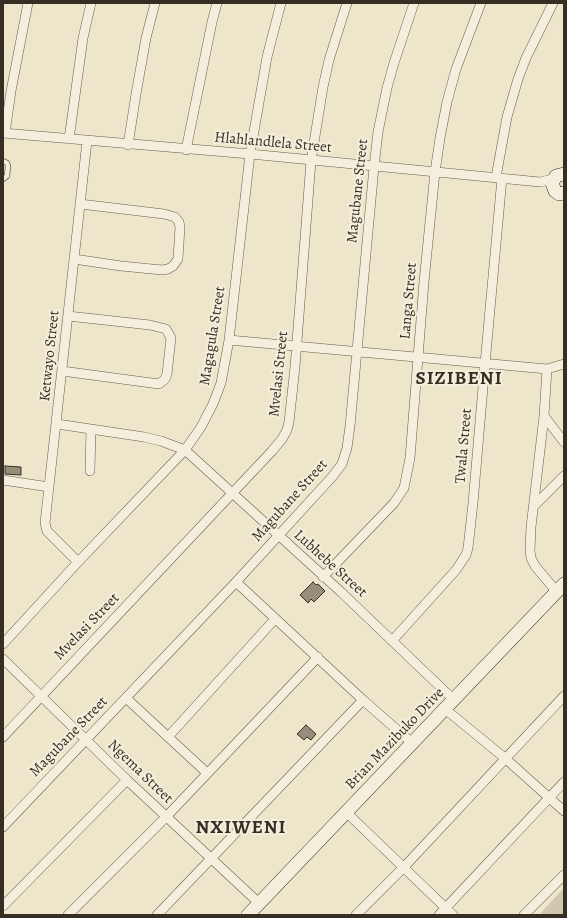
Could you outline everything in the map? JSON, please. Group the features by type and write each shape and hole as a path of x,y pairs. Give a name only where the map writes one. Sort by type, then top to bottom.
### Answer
{"street":[{"path":"4,133 28,3"},
{"path":"69,139 83,38 91,3"},
{"path":"128,145 146,38 155,3"},
{"path":"186,150 217,3"},
{"name":"Magagula Street","path":"3,644 78,562 185,450 201,427 217,395 224,370 229,340 250,154 267,57 281,3"},
{"name":"Mvelasi Street","path":"3,737 272,451 287,430 292,398 310,161 323,86 347,3"},
{"name":"Magubane Street","path":"3,827 236,582 332,477 345,458 350,426 378,132 387,88 414,3"},
{"name":"Langa Street","path":"323,577 394,503 404,488 410,458 434,172 451,86 481,3"},
{"name":"Twala Street","path":"392,641 456,570 466,555 474,503 499,177 507,117 526,58 553,3"},
{"name":"Hlahlandlela Street","path":"4,133 186,150 250,154 374,167 499,177 558,184"},
{"name":"Ketwayo Street","path":"78,562 47,531 45,523 88,141"},
{"path":"74,259 162,270 168,270 178,259 180,227 179,222 175,217 164,214 80,204"},
{"path":"62,371 159,384 165,379 167,374 171,338 166,329 150,325 68,316"},
{"path":"229,340 547,369 564,364"},
{"path":"547,369 544,416 534,507 530,527 531,558 536,566 561,588"},
{"path":"544,416 564,442"},
{"path":"57,424 155,439 173,444 185,450"},
{"path":"90,471 92,429"},
{"name":"Lubhebe Street","path":"185,450 392,641 450,704 506,759 564,812"},
{"path":"534,507 564,476"},
{"path":"3,480 50,487"},
{"path":"236,582 363,700 412,743"},
{"name":"Brian Mazibuko Drive","path":"248,915 561,588"},
{"path":"168,737 275,619"},
{"path":"68,915 166,817 206,773 318,657"},
{"name":"Ngema Street","path":"3,659 127,780 260,904"},
{"path":"356,915 404,867 564,696"},
{"path":"126,698 206,773"},
{"path":"157,915 363,700"},
{"path":"3,906 127,780"},
{"path":"442,912 564,782"},
{"path":"346,812 404,867 442,912 453,915"},
{"path":"524,915 564,875"}],"lane":[{"path":"3,161 7,163 8,166 7,176 3,179"}],"shaded area":[{"path":"564,888 564,915 539,915"}],"building":[{"path":"5,466 21,467 21,475 5,474"},
{"path":"313,582 316,585 318,584 325,591 314,602 311,599 308,603 300,595"},
{"path":"306,725 316,734 311,740 307,737 304,740 297,734"}],"district":[{"name":"SIZIBENI","path":"459,379"},
{"name":"NXIWENI","path":"241,828"}]}
